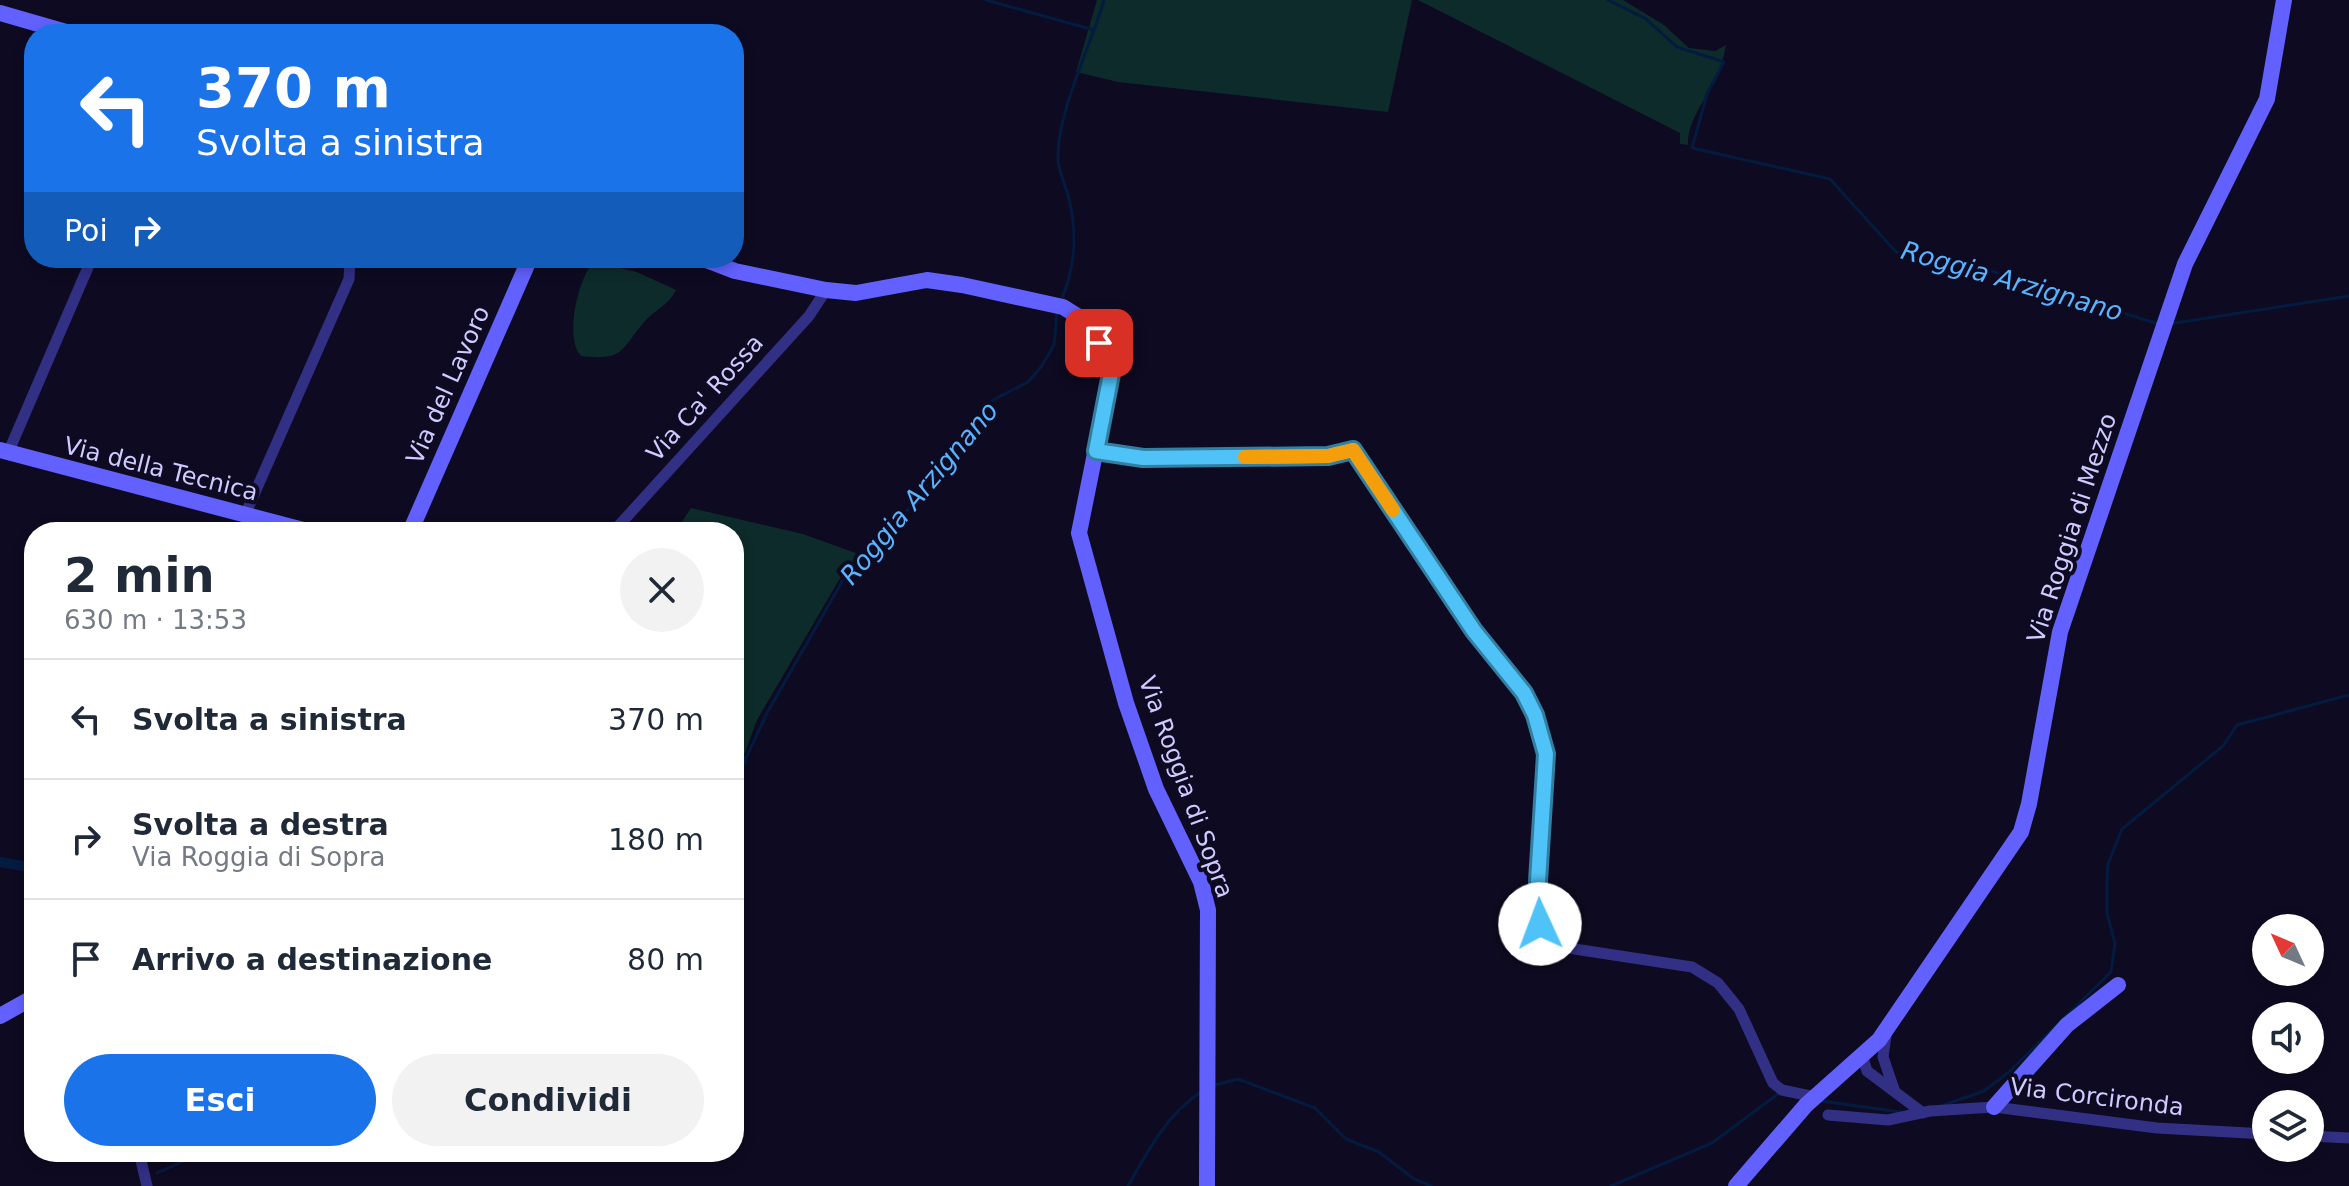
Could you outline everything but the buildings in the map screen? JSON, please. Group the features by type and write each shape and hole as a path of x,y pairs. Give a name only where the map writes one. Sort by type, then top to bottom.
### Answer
{"street":[{"name":"Via Roggia di Mezzo","path":"1736,1186 1815,1097 1862,1055 1889,1024 2021,832 2029,804 2060,632 2185,264 2267,99 2284,0"},
{"path":"0,13 38,24"},
{"path":"4,452 87,268"},
{"path":"245,515 349,279 350,268"},
{"name":"Via del Lavoro","path":"414,522 526,268"},
{"path":"727,268 826,290"},
{"name":"Via Roggia di Sopra","path":"826,290 856,293 927,280 1050,304 1087,322 1111,374 1079,533 1126,703 1156,789 1201,882 1208,910 1207,1186"},
{"name":"Via Ca' Rossa","path":"622,522 809,316 826,290"},
{"path":"1096,451 1143,458 1328,456 1353,450 1474,631 1524,693 1535,715 1546,754 1538,903 1540,924 1547,938 1567,950 1663,960 1706,974 1739,1009 1773,1083 1782,1090 1815,1097 1852,1075 1862,1075 1895,1092 1923,1113"},
{"name":"Via della Tecnica","path":"4,452 272,522"},
{"path":"1994,1107 2067,1025 2118,985"},
{"path":"0,1016 24,1003"},
{"path":"1889,1024 1883,1057 1895,1092"},
{"path":"1862,1055 1876,1062 1895,1092"},
{"name":"Via Corcironda","path":"1828,1115 1888,1120 1923,1113 1994,1107 2157,1128 2252,1133"},
{"path":"2324,1137 2349,1138"},
{"path":"141,1162 147,1186"}],"green space":[{"path":"1097,0 1412,0 1388,112 1118,82 1076,72"},
{"path":"1418,0 1623,0 1664,25 1689,48 1715,51 1726,45 1720,70 1691,125 1688,145 1680,144 1680,133"},
{"path":"620,268 637,272 676,290 620,351 606,357 581,356 576,348 573,323 578,294 588,270"},
{"path":"691,508 803,534 861,555 846,568 757,720 744,756 744,522 682,522"}],"waterway":[{"path":"986,0 1094,30"},
{"name":"Roggia Arzignano","path":"1061,301 1072,263 1074,238 1072,212 1058,163 1059,140 1069,100 1104,0"},
{"name":"Roggia Arzignano","path":"1608,0 1646,19 1677,47 1724,62 1707,94 1692,148 1830,179 1896,252 1991,271 2158,324"},
{"name":"Roggia Arzignano","path":"2169,324 2349,296"},
{"name":"Roggia Arzignano","path":"744,762 767,713 843,580 892,530 993,400 1028,382 1041,367 1054,345 1057,311"},
{"path":"1944,1105 1984,1091 2010,1071 2111,972 2115,943 2107,914 2108,864 2122,829 2223,746 2237,725 2349,695"},
{"name":"Roggia Arzignano","path":"0,862 24,866"},
{"path":"1215,1085 1238,1079 1315,1108 1346,1139 1379,1152 1414,1179 1431,1186"},
{"path":"1128,1186 1168,1122 1201,1092"},
{"path":"1611,1186 1712,1143 1778,1094"},
{"path":"1821,1101 1901,1112"},
{"path":"157,1173 182,1162"}],"slow traffic":[{"path":"1245,457 1328,456 1353,450 1393,510"}],"route":[{"path":"1099,343 1111,374 1096,451 1143,458 1328,456 1353,450 1474,631 1524,693 1535,715 1546,754 1538,881 1540,924"}]}
